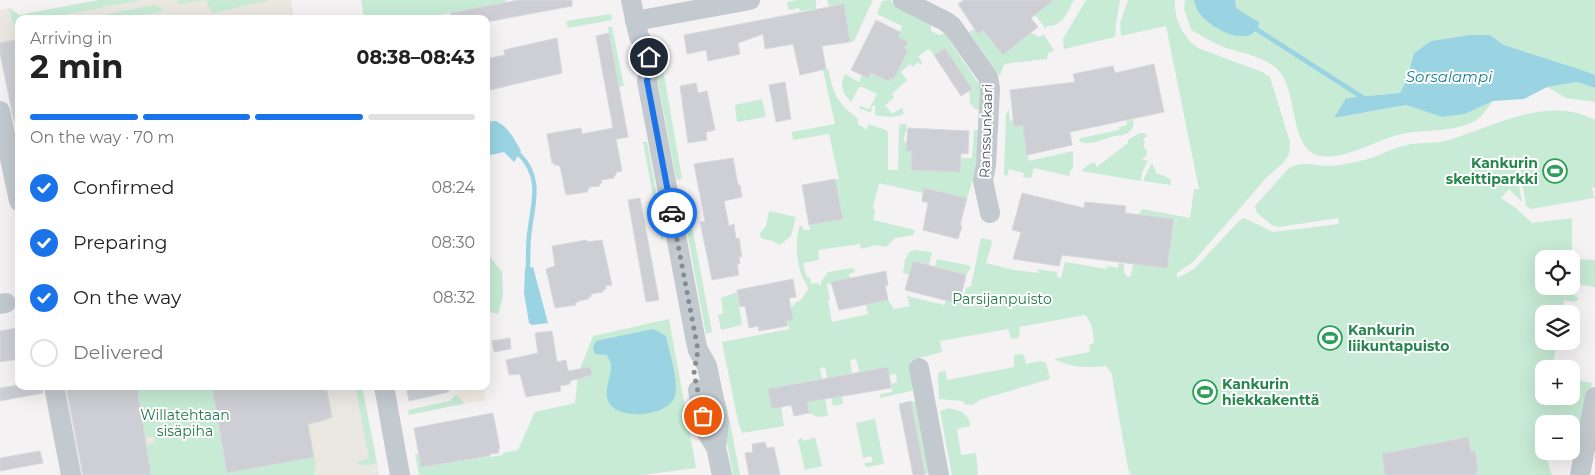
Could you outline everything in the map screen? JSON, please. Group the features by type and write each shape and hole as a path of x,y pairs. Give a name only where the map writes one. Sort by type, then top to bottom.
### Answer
{"street":[{"path":"631,0 637,29 634,50 638,68 647,81 698,350 707,366 719,423 716,447 722,475"},
{"path":"637,29 750,0"},
{"name":"Ranssunkaari","path":"903,0 952,26 988,77 990,89 986,165 983,181 990,213"},
{"path":"0,111 15,182"},
{"path":"919,368 939,475"},
{"path":"55,390 71,475"},
{"path":"385,390 400,475"},
{"path":"1580,475 1595,397"}],"shaded area":[{"path":"99,0 291,0 293,15 19,15"},
{"path":"9,8 19,15 15,15 15,131 0,54 0,10"},
{"path":"64,390 363,390 379,475 80,475"}],"green space":[{"path":"99,0 141,0 62,15 19,15"},
{"path":"179,0 206,0 180,4 178,3"},
{"path":"206,0 270,0 212,13"},
{"path":"361,0 506,0 504,3 440,15 363,15"},
{"path":"816,0 816,9 800,11 799,8 789,10 787,2"},
{"path":"827,0 873,0 854,41 850,42 844,4 829,6"},
{"path":"889,0 937,23 931,25 931,31 939,35 944,34 942,31 943,27 949,36 949,40 985,93 984,109 975,109 970,103 969,91 972,89 945,48 934,55 929,49 918,56 922,62 921,65 918,62 913,67 910,64 901,72 907,80 892,94 894,98 885,105 892,114 902,108 904,114 890,117 875,115 875,105 872,106 871,113 859,108 860,106 869,109 877,94 862,87 859,87 851,102 848,99 842,86 845,74 859,82 862,75 868,78 871,73 889,81 891,78 894,79 908,50 905,48 907,42 898,37 902,26 877,14 882,1"},
{"path":"1054,0 1074,0 1061,21 1047,26 1046,29 1035,15"},
{"path":"1086,0 1120,0 1115,37 1064,49 1063,39"},
{"name":"Parsijanpuisto","path":"1128,0 1175,0 1176,14 1180,27 1183,33 1198,48 1262,72 1270,77 1290,142 1289,154 1283,163 1268,176 1193,262 1177,273 1177,278 1194,269 1244,218 1273,232 1339,224 1338,218 1279,227 1272,225 1257,213 1255,206 1289,168 1294,166 1308,164 1330,166 1360,161 1395,148 1445,141 1519,116 1539,112 1558,110 1577,113 1595,120 1595,187 1592,188 1594,198 1531,209 1526,206 1519,161 1513,155 1522,202 1509,189 1501,198 1532,223 1572,218 1572,250 1535,250 1535,295 1574,295 1579,299 1575,302 1564,300 1563,305 1535,305 1535,350 1555,350 1554,360 1535,360 1535,405 1580,405 1580,381 1592,383 1582,435 1580,435 1580,415 1535,415 1535,460 1547,460 1552,475 1131,475 1128,468 1112,374 1106,366 1080,367 1054,359 1090,352 1089,345 1094,343 1093,332 1090,322 1085,315 1019,327 1020,335 1018,338 1011,339 1008,329 940,341 942,352 911,360 915,390 880,398 880,394 892,392 891,384 897,382 896,374 889,375 888,367 859,372 856,359 850,360 852,373 831,377 835,397 842,397 843,404 833,406 825,367 820,368 828,416 818,417 809,413 807,402 822,399 818,379 769,389 772,409 781,407 784,426 742,433 722,342 790,329 785,321 790,306 801,300 808,290 797,258 797,237 800,225 804,230 810,230 809,225 843,219 835,179 839,179 829,134 793,140 792,132 835,124 823,70 828,69 837,97 858,119 858,124 867,130 868,124 886,130 888,133 888,170 898,170 899,127 901,124 906,124 907,131 905,132 904,142 907,143 912,151 911,170 960,172 961,158 972,158 974,130 981,130 978,172 972,182 967,198 925,188 923,193 879,183 873,207 875,212 873,220 915,230 913,235 895,238 886,247 877,245 861,249 860,244 818,250 819,260 803,263 806,276 810,278 811,284 818,283 821,286 821,282 828,272 853,268 855,272 849,274 850,278 827,284 832,322 868,314 866,305 888,300 894,309 910,306 907,296 944,305 946,300 956,302 959,295 964,296 966,288 971,286 981,238 991,240 992,243 986,263 1014,270 1040,273 1036,269 1057,272 1057,277 1061,278 1065,262 1107,269 1108,266 1118,268 1119,263 1124,264 1124,272 1127,277 1131,276 1133,264 1167,268 1174,219 1141,215 1138,232 1138,215 1142,209 1190,218 1194,189 1199,189 1166,26 1121,36 1120,23"},
{"path":"1185,0 1595,0 1595,75 1504,45 1490,35 1469,35 1431,41 1414,53 1407,79 1400,93 1346,98 1335,118 1406,105 1442,117 1465,114 1493,101 1482,114 1475,121 1455,128 1394,136 1354,151 1333,156 1323,156 1314,154 1306,147 1301,138 1288,89 1284,78 1277,69 1265,60 1221,46 1191,30 1184,9"},
{"path":"154,5 162,8 163,11 144,15 103,15"},
{"path":"9,8 19,15 15,15 15,24 13,24"},
{"path":"611,14 612,20 568,28 566,21"},
{"path":"608,27 612,27 624,86 619,87"},
{"path":"974,29 978,34 983,30 1003,55 1031,33 1039,37 1044,34 1054,51 1048,53 1047,59 1004,64 1000,76 969,32"},
{"path":"654,60 662,64 682,178 679,180 676,178"},
{"path":"1577,82 1595,88 1595,102 1566,98 1547,87"},
{"path":"762,99 766,117 737,122 735,105"},
{"path":"1009,110 1010,120 1014,121 1014,126 1023,126 1029,161 1073,151 1073,169 1071,169 1069,176 1034,168 1031,178 1023,177 1024,173 1009,169 1007,176 1004,175 1006,114"},
{"path":"1133,120 1132,129 1124,135 1093,143 1079,141 1081,138 1119,130 1119,127 1127,125 1126,121"},
{"path":"1140,133 1145,133 1147,136 1143,139 1145,142 1143,147 1147,150 1147,155 1142,160 1148,160 1142,173 1141,181 1081,171 1094,162 1097,167 1128,143 1128,140"},
{"path":"643,142 647,142 665,238 661,239"},
{"path":"1152,163 1157,174 1171,180 1171,185 1143,181"},
{"path":"686,195 712,332 706,334 681,199"},
{"path":"769,211 796,217 791,236 780,245 761,238 760,233 766,226"},
{"path":"915,250 932,252 929,265 914,261 910,275 903,273 905,260 909,252"},
{"path":"490,257 502,272 503,296 498,314 490,312"},
{"path":"937,259 971,267 966,275 935,266"},
{"path":"1580,259 1595,260 1595,287 1580,284"},
{"path":"737,292 742,325 721,330 718,315 723,313 721,298"},
{"path":"669,319 696,468 643,475 419,475 415,454 419,454 422,467 503,455 503,453 518,450 535,412 575,403 578,374 593,336"},
{"path":"1014,355 1024,355 1026,364 1041,361 1046,363 1050,379 982,399 972,405 964,404 963,401 939,399 938,373 945,370 947,380 1014,367"},
{"name":"Willatehtaan sisäpiha","path":"138,390 213,390 227,473 314,457 316,462 314,475 151,475 146,444 155,443 154,437 145,438"},
{"path":"356,390 363,390 377,463 364,465 356,462 369,458"},
{"path":"456,395 464,402 463,404 409,415 408,410 449,401"},
{"path":"719,399 726,402 740,475 733,475"},
{"path":"911,401 918,402 931,472 925,475"},
{"path":"949,408 962,412 969,419 970,426 957,429 961,455 976,453 978,475 952,475 940,411"},
{"path":"875,419 884,464 866,467 864,463 873,462 871,456 863,458 856,423"},
{"path":"815,437 822,466 805,470 798,440 801,438 805,441"}],"sand":[{"path":"484,390 486,400 463,404 464,402 456,395 459,391"}],"water":[{"path":"1194,0 1235,0 1236,8 1260,23 1253,33 1247,36 1232,35 1208,22 1198,11"},
{"name":"Sorsalampi","path":"1469,35 1490,35 1504,45 1595,75 1595,88 1577,82 1547,87 1524,99 1493,101 1465,114 1442,117 1406,105 1334,118 1346,98 1400,93 1407,79 1414,53 1431,41"},
{"path":"490,122 500,123 514,138 521,151 514,162 504,152 490,155"},
{"path":"533,267 548,323 532,325 529,323 524,293 525,268"},
{"path":"653,329 666,336 675,374 675,396 671,403 655,412 645,414 624,413 615,409 607,399 611,371 610,362 607,355 595,354 593,347 596,341"}],"building":[{"path":"519,0 572,0 572,6 490,21 490,15 450,15 450,13"},
{"path":"964,0 1054,0 1031,18 1038,27 1003,55 983,30 978,34 958,4"},
{"path":"844,4 850,42 822,46 826,69 800,75 793,44 765,49 763,34 738,43 740,54 708,61 706,50 687,54 684,35"},
{"path":"876,20 900,32 898,37 908,42 904,48 908,50 894,79 891,78 889,81 871,73 868,78 851,70"},
{"path":"609,33 628,137 616,139 622,171 616,172 614,178 601,180 600,186 589,187 587,192 566,195 560,166 554,165 554,162 552,163 547,134 581,128 582,134 613,128 596,36"},
{"path":"557,38 562,73 490,90 490,58 505,55 504,50"},
{"path":"15,40 15,121 0,53 0,43"},
{"path":"945,48 972,89 961,96 934,55"},
{"path":"1154,64 1164,112 1070,132 1072,145 1027,155 1023,126 1014,126 1010,90 1075,82 1073,74 1113,66 1115,73"},
{"path":"785,82 791,119 776,122 769,85"},
{"path":"696,83 698,93 707,91 715,130 706,132 707,140 688,143 680,86"},
{"path":"908,128 969,131 968,154 961,153 960,172 911,170 912,151 906,151"},
{"path":"733,158 742,197 724,201 729,226 734,224 736,239 739,238 742,257 739,257 740,264 737,264 739,275 712,280 700,222 705,221 694,164"},
{"path":"835,179 843,219 809,225 802,185"},
{"path":"924,188 967,198 958,239 923,230 928,203 922,201"},
{"path":"1022,193 1084,208 1085,202 1126,206 1125,213 1174,219 1167,268 1062,255 1059,266 1013,259 1021,232 1012,230"},
{"path":"640,198 659,300 646,302 628,200"},
{"path":"587,240 587,242 602,240 612,285 605,286 606,289 603,292 591,294 591,297 588,297 588,299 578,301 575,303 576,305 555,308 546,269 555,266 552,246"},
{"path":"913,261 966,275 961,296 959,295 958,300 956,299 956,303 905,290"},
{"path":"886,271 888,286 885,285 888,300 839,310 831,282"},
{"path":"793,279 796,297 789,298 793,320 786,321 787,326 759,331 758,326 749,328 745,306 740,307 737,290"},
{"path":"15,328 15,360 0,362 0,331"},
{"path":"552,331 557,362 566,360 568,371 590,367 592,375 560,386 561,391 526,397 520,374 509,375 506,360 538,353 535,333"},
{"path":"510,338 511,349 494,352 492,341"},
{"path":"888,367 891,388 807,402 809,413 794,416 791,405 772,409 768,389"},
{"path":"15,386 15,390 43,390 43,393 0,401 0,388"},
{"path":"67,390 138,390 151,475 83,475"},
{"path":"213,390 327,390 332,417 308,424 314,457 227,473"},
{"path":"407,390 449,390 449,392 409,401"},
{"path":"911,401 925,475 913,475 899,404"},
{"path":"493,413 500,449 498,449 499,453 421,467 414,428"},
{"path":"1468,437 1471,452 1475,451 1478,472 1475,472 1476,475 1385,475 1382,454"},
{"path":"765,442 767,448 774,447 780,475 749,475 745,453 753,452 752,444"},
{"path":"40,451 43,463 0,471 0,458"}],"waterway":[{"path":"1256,29 1362,97"},
{"path":"519,154 527,163 534,183 528,267"}],"way so far":[{"path":"672,213 698,350 694,373 703,416"}],"place":[{"name":"Kankurin skeittiparkki","path":"1555,171"},
{"name":"Kankurin liikuntapuisto","path":"1330,338"},
{"name":"Kankurin hiekkakenttä","path":"1205,392"}],"route":[{"path":"649,57 650,66 647,81 672,213"}]}
